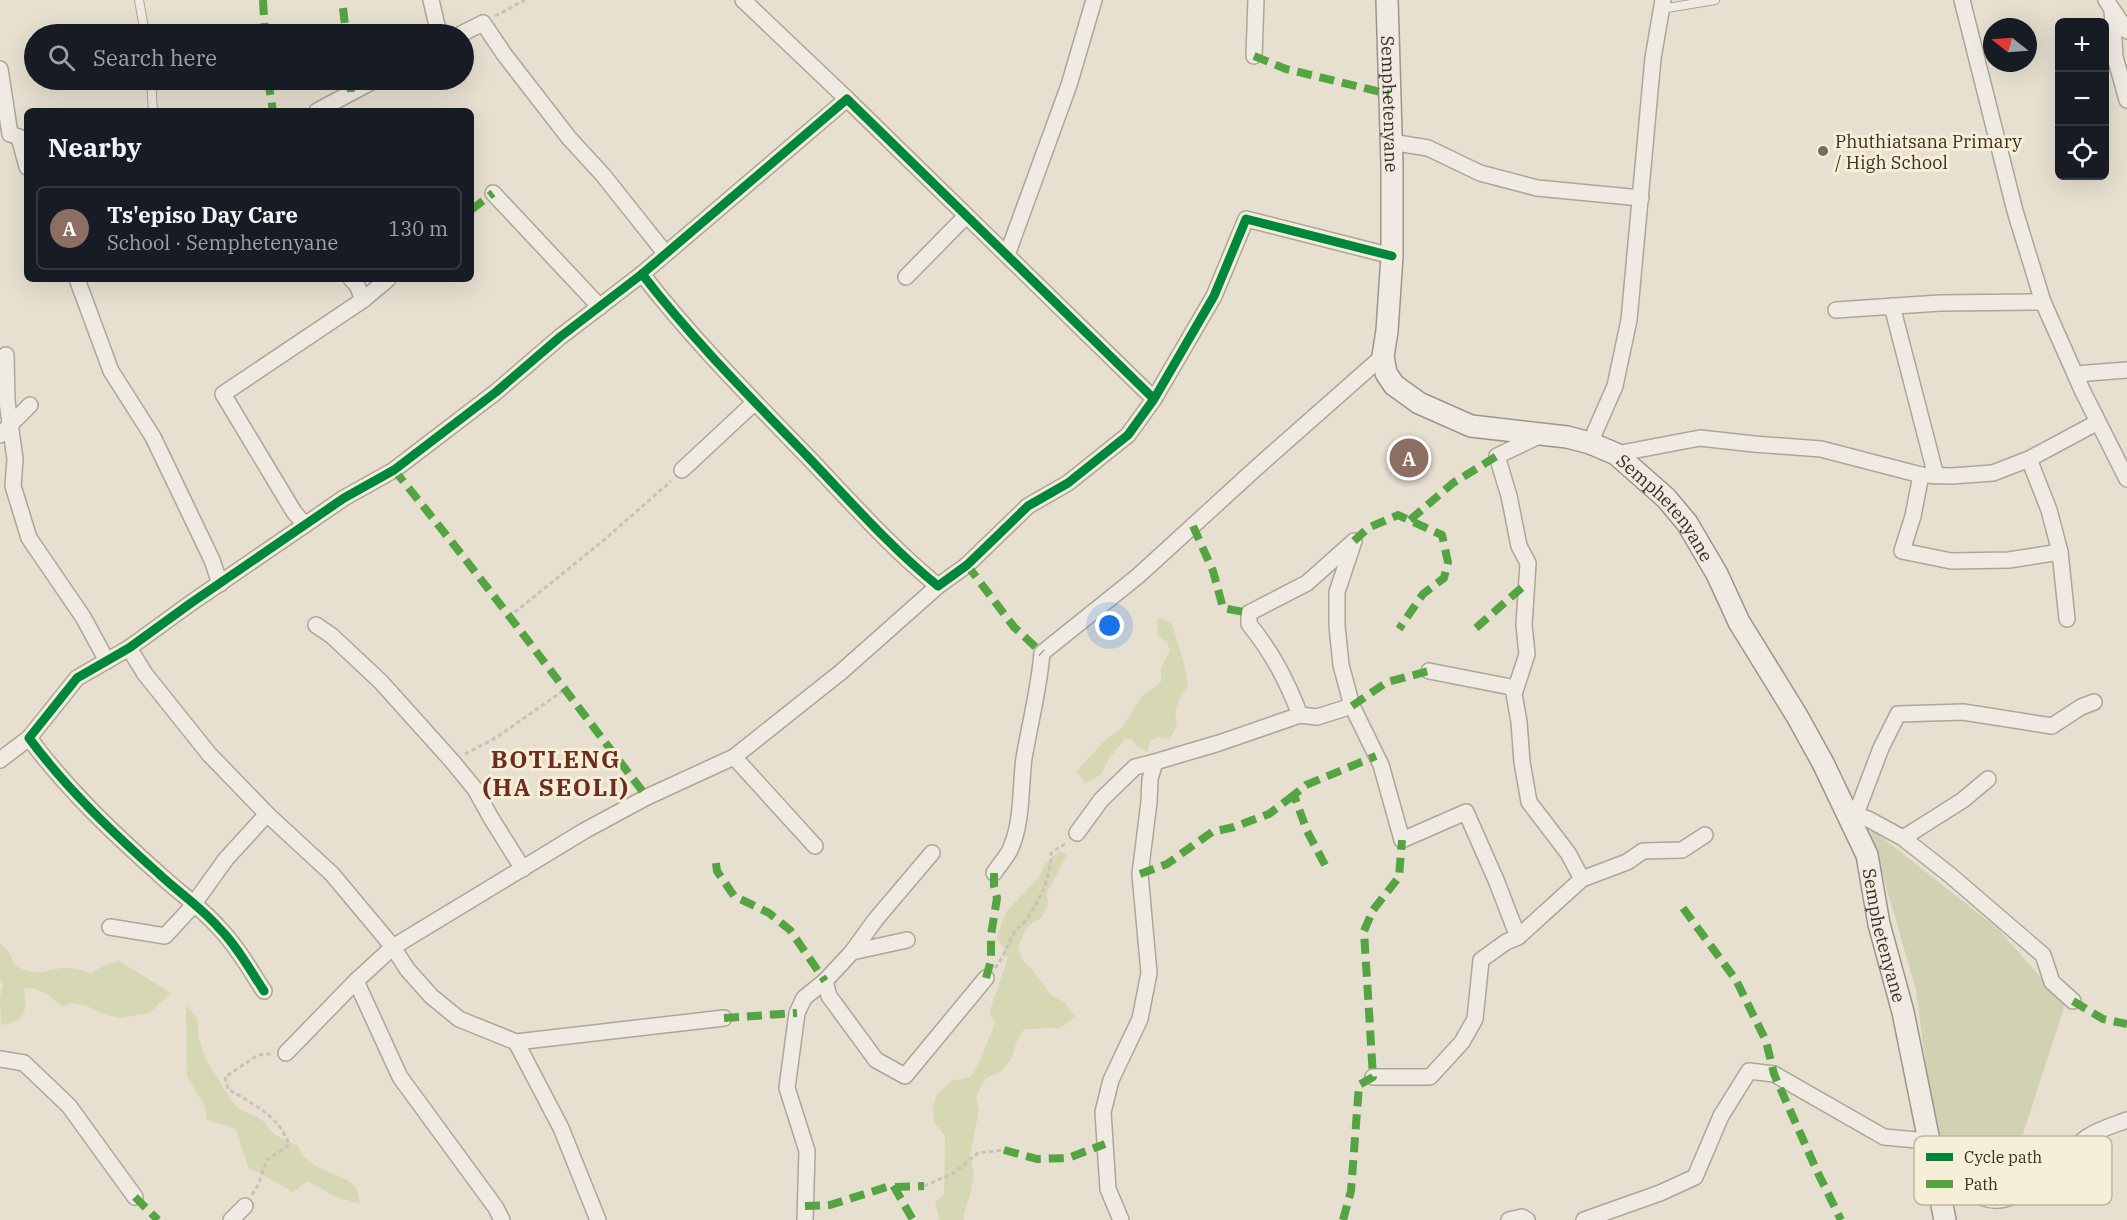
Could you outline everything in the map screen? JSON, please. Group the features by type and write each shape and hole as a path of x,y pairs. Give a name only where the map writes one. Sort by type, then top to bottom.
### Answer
{"main road":[{"name":"Semphetenyane","path":"1387,0 1392,256 1383,356 1386,373 1394,385 1419,403 1471,426 1567,437 1590,443 1616,454 1666,498 1687,523 1717,574 1739,622 1851,813 1867,855 1879,924 1903,1012 1927,1136"},
{"name":"Semphetenyane","path":"1942,1205 1945,1220"}],"street":[{"path":"431,0 437,24"},
{"path":"743,0 1154,399"},
{"path":"1007,255 1069,85 1094,0"},
{"path":"1254,56 1256,0"},
{"path":"1962,0 2014,211 2043,302 2075,374 2127,478"},
{"path":"1590,443 1615,386 1629,320 1653,58 1662,5"},
{"path":"2109,5 2127,31"},
{"path":"2109,5 2115,57 2127,100"},
{"path":"474,27 483,22 504,54 569,138 603,175 665,253"},
{"path":"0,69 10,134 19,137 24,155"},
{"path":"323,108 356,90"},
{"path":"0,760 29,738 77,678 129,648 344,498 394,470 496,392 560,337 642,274 847,99"},
{"path":"1391,142 1428,148 1480,173 1537,188 1641,198"},
{"path":"493,193 600,307"},
{"path":"906,277 966,216"},
{"path":"286,1053 356,981 393,947 522,868 647,797 734,757 841,672 938,586 967,565 1028,506 1068,483 1128,435 1154,399 1214,296 1246,219 1392,256"},
{"path":"642,274 755,402 909,563 938,586"},
{"path":"78,282 111,371 153,437 212,560 220,584"},
{"path":"354,282 363,300"},
{"path":"305,525 294,512 223,394 363,300 384,282"},
{"path":"1836,310 1940,303 2043,302"},
{"path":"1892,306 1929,475 1902,551 1951,561 2009,560 2060,552"},
{"path":"6,355 5,430 15,459 13,486 30,538 83,617 107,661"},
{"path":"994,873 1009,851 1017,828 1024,760 1037,695 1042,653 1138,576 1383,356"},
{"path":"2075,374 2127,370"},
{"path":"682,470 755,402"},
{"path":"5,430 30,405"},
{"path":"1616,454 1700,438 1821,449 1929,475 1993,473 2029,459 2098,422"},
{"path":"1541,435 1497,456 1509,496 1519,546 1528,563 1524,625 1527,654 1514,694 1528,802 1568,853 1582,879"},
{"path":"2029,459 2049,510 2060,552 2067,620"},
{"path":"1300,715 1288,684 1269,649 1249,624 1249,613 1307,583 1354,541 1337,592 1336,626 1341,665 1352,706 1381,765 1402,840 1466,812 1518,937"},
{"path":"316,626 332,636 381,682 453,761 475,789 522,868"},
{"path":"129,648 145,674 209,754 267,814 332,874 393,947 407,969 430,996 459,1019 516,1042 724,1018"},
{"path":"1429,671 1516,688"},
{"path":"2073,1001 2052,982 2043,955 1903,838 1851,813 1898,714 1963,712 2052,726 2081,707 2094,702"},
{"path":"1077,833 1101,800 1135,767 1220,743 1300,715 1317,717 1352,706"},
{"path":"29,738 85,804 159,874 195,903 220,929 235,947 264,991"},
{"path":"734,757 815,846"},
{"path":"1121,1220 1108,1189 1103,1112 1111,1080 1140,1019 1149,973 1140,874 1150,779 1155,762"},
{"path":"1903,838 1963,800 1988,779"},
{"path":"110,927 165,936 195,903 226,859 267,814"},
{"path":"1373,1077 1430,1077 1462,1042 1475,1019 1481,960 1506,942 1518,937 1582,879 1627,862 1643,851 1682,850 1705,835"},
{"path":"805,1220 807,1151 787,1088 796,1013 804,998 825,981 852,952 876,919 932,853"},
{"path":"852,952 907,940"},
{"path":"825,981 829,996 876,1060 905,1076 986,978"},
{"path":"356,981 400,1077 496,1208 502,1220"},
{"path":"516,1042 561,1128 598,1220"},
{"path":"0,1059 24,1063 69,1106 135,1197"},
{"path":"1584,1220 1660,1193 1695,1177 1721,1116 1749,1071 1774,1074 1884,1137 1914,1140"},
{"path":"2088,1136 2127,1120"},
{"path":"231,1220 245,1206"},
{"path":"1509,1220 1522,1217 1527,1220"}],"lane":[{"path":"139,0 143,24"},
{"path":"1662,5 1715,0"},
{"path":"152,90 153,108"}],"path":[{"path":"483,22 525,0"},
{"path":"509,617 604,540 682,470"},
{"path":"453,761 498,737 564,690"},
{"path":"986,978 998,964 1013,933 1035,906 1051,868 1051,853 1077,833"},
{"path":"245,1206 258,1185 267,1160 289,1145 286,1134 267,1113 228,1089 225,1077 258,1055 286,1053"},
{"path":"924,1186 954,1173 978,1153 1004,1150"}],"green space":[{"path":"1158,617 1171,622 1184,663 1188,686 1177,705 1177,726 1169,739 1159,737 1151,740 1147,752 1136,746 1133,740 1125,739 1110,757 1101,774 1086,783 1076,772 1105,740 1122,728 1142,696 1161,682 1161,668 1170,650 1167,643 1157,635"},
{"path":"1869,827 1998,929 2065,1005 2022,1136 1940,1136 1927,1076 1916,990"},
{"path":"1059,851 1067,855 1047,892 1048,903 1042,917 1026,928 1018,947 1022,960 1031,968 1051,995 1065,1003 1076,1017 1060,1028 1024,1029 1016,1043 1012,1058 1002,1071 986,1078 976,1097 979,1111 970,1156 974,1174 963,1216 964,1220 939,1220 935,1202 944,1195 945,1136 934,1123 933,1105 938,1093 951,1081 970,1077 979,1063 995,1023 989,1013 1008,958 997,937 1006,912 1038,878 1046,863"},
{"path":"0,943 9,952 15,966 24,970 42,972 70,968 91,973 119,961 171,993 149,1013 120,1018 103,1014 87,1006 71,1003 63,1007 40,991 24,989 23,1014 15,1021 1,1025 0,997 3,985 0,980"},
{"path":"186,1005 197,1018 199,1038 205,1058 239,1109 261,1119 275,1135 298,1146 311,1163 346,1179 358,1192 360,1204 336,1197 308,1181 293,1192 249,1169 236,1129 207,1120 205,1107 187,1076"}],"marked path":[{"path":"263,0 264,24"},
{"path":"343,8 345,24"},
{"path":"1254,56 1286,69 1389,94"},
{"path":"270,90 273,108"},
{"path":"474,208 493,193"},
{"path":"1410,520 1453,483 1497,456"},
{"path":"394,470 490,591 647,797"},
{"path":"1354,541 1368,528 1398,515 1442,535 1448,562 1444,578 1423,594 1399,629"},
{"path":"1193,526 1213,571 1223,608 1249,613"},
{"path":"967,565 1014,627 1042,653"},
{"path":"1476,628 1527,583"},
{"path":"1352,706 1387,682 1429,671"},
{"path":"1325,865 1307,831 1294,795 1306,785 1376,756"},
{"path":"1140,874 1167,864 1212,832 1234,827 1269,814 1294,795"},
{"path":"1343,1220 1351,1191 1359,1085 1373,1077 1364,931 1373,910 1399,877 1402,840"},
{"path":"716,863 717,871 734,896 769,913 790,930 825,981"},
{"path":"986,978 991,960 991,935 997,898 994,873"},
{"path":"1683,908 1736,980 1766,1041 1774,1074 1841,1220"},
{"path":"2073,1001 2103,1019 2127,1024"},
{"path":"724,1018 797,1013"},
{"path":"1004,1150 1037,1159 1068,1158 1105,1144"},
{"path":"805,1206 830,1205 893,1185 913,1220"},
{"path":"895,1187 924,1186"},
{"path":"135,1197 158,1220"}],"cycle path":[{"path":"1154,399 847,99 642,274 701,345 887,540 938,586 967,565 1028,506 1068,483 1128,435 1154,399 1214,296 1246,219 1392,256"},
{"path":"264,991 226,935 107,825 74,792 29,738 77,678 129,648 344,498 394,470 496,392 560,337 642,274"}],"place":[{"name":"Phuthiatsana Primary / High School","path":"1823,151"},
{"name":"Ts'episo Day Care","path":"1409,458"}],"district":[{"name":"BOTLENG (HA SEOLI)","path":"556,773"}]}
